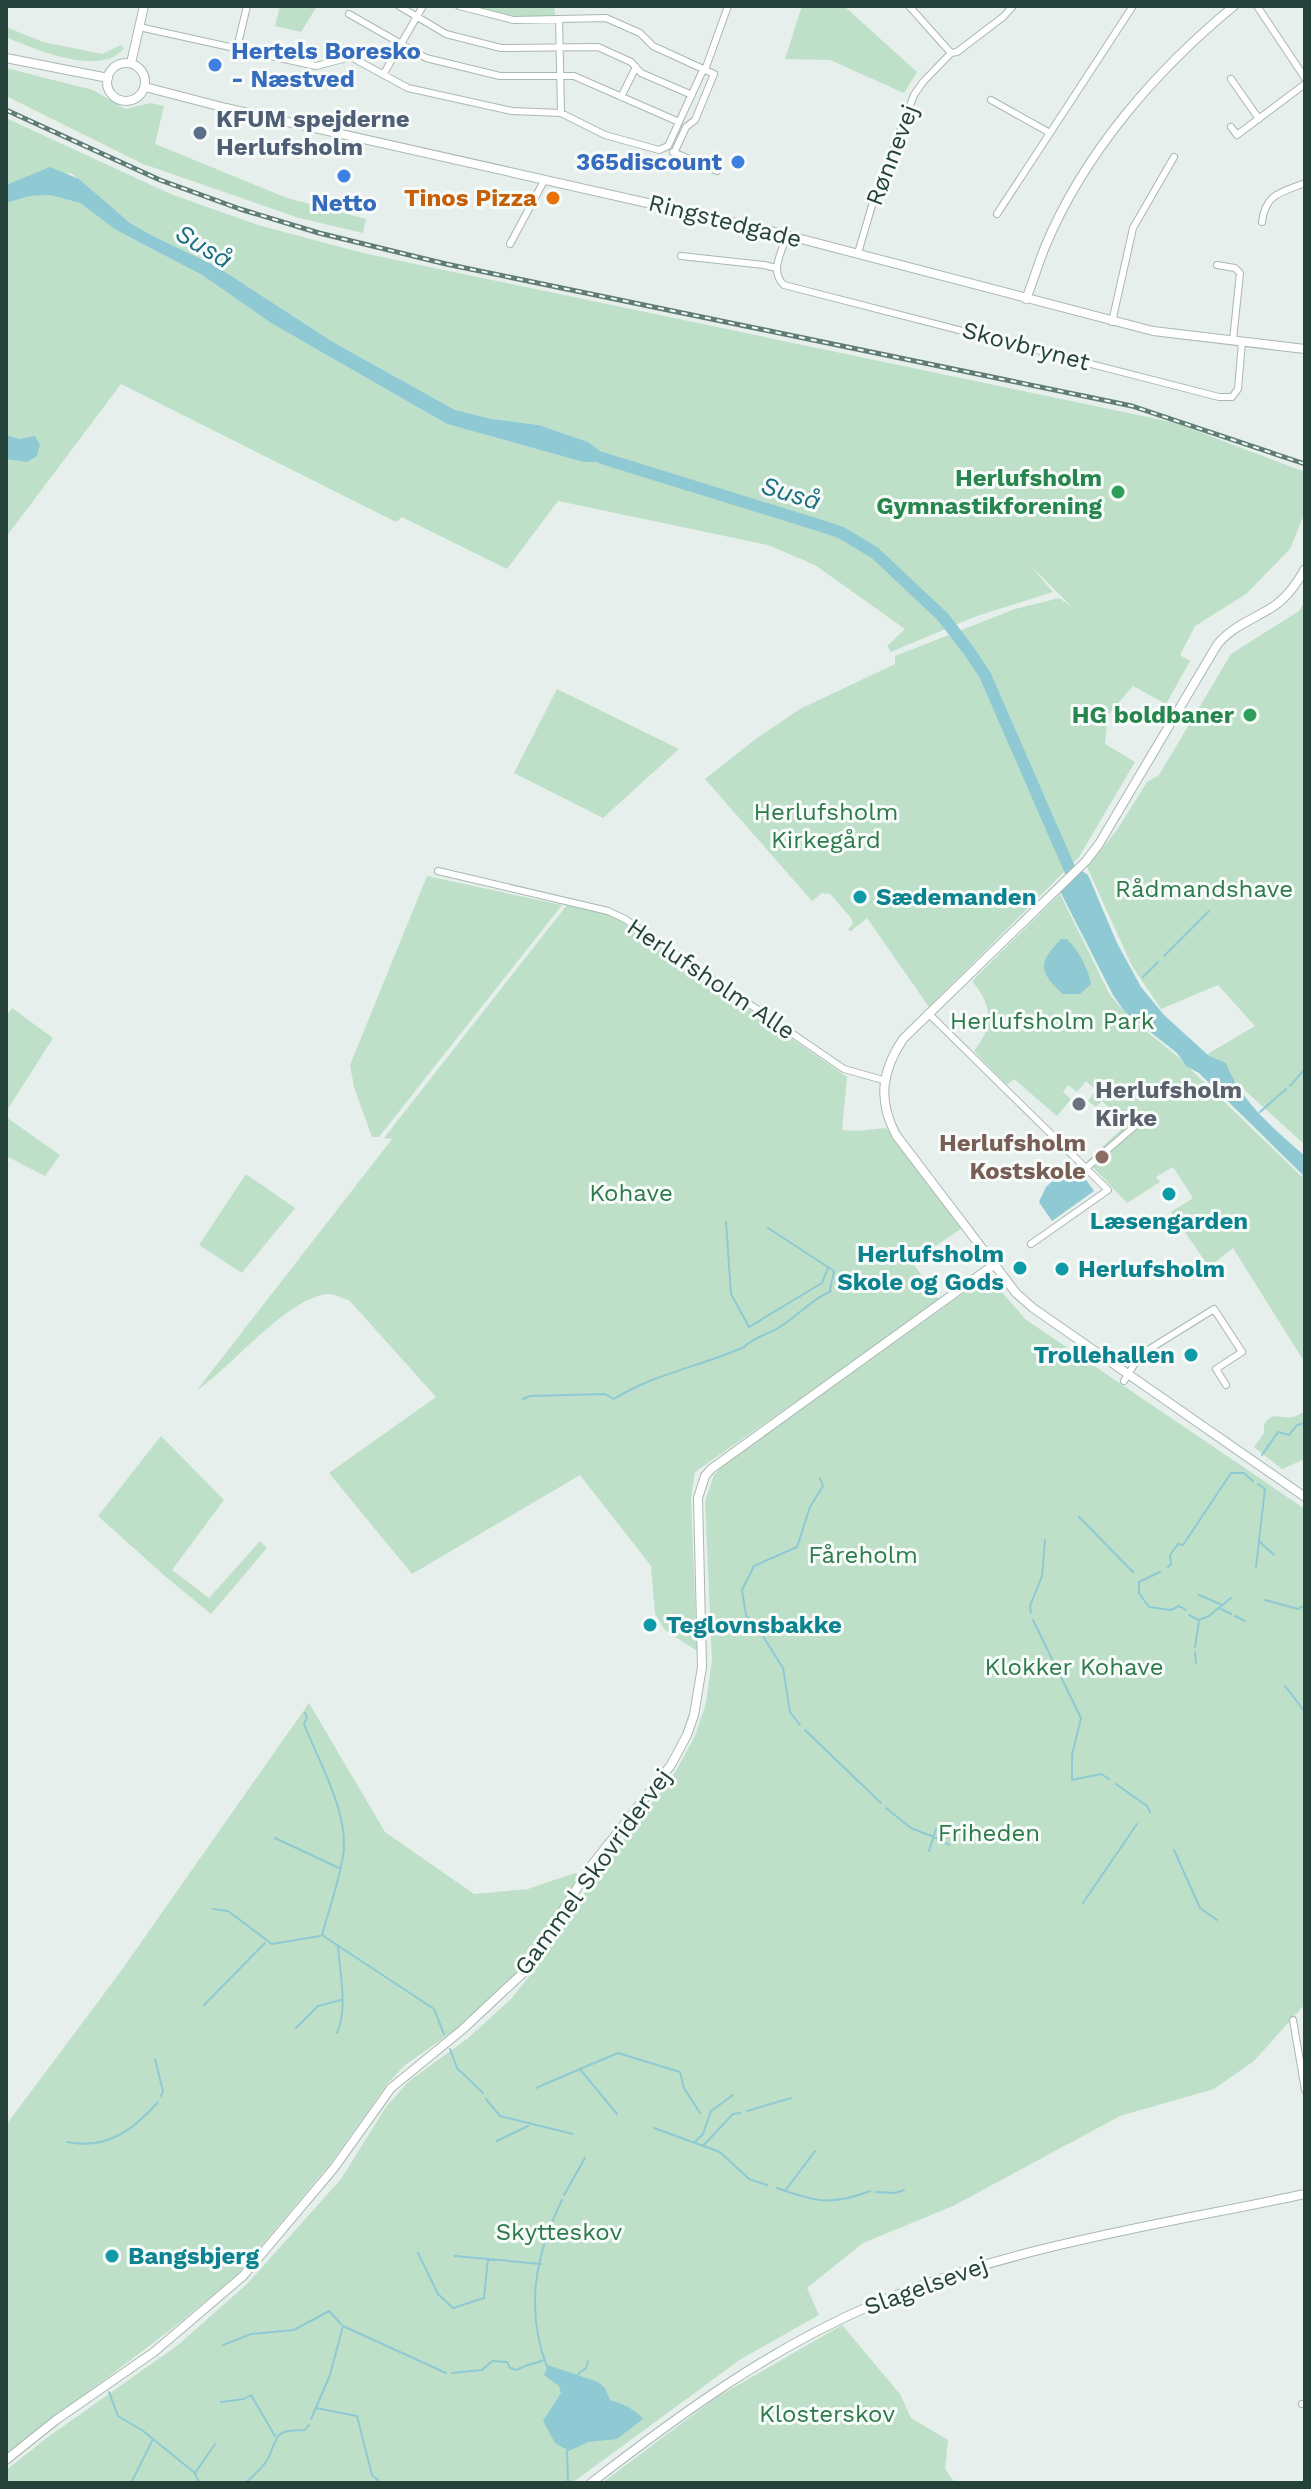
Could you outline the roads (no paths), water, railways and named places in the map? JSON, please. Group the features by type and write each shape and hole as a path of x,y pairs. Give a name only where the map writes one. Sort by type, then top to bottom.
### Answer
{"street":[{"path":"131,63 144,6"},
{"path":"237,48 247,6"},
{"path":"399,6 446,34 501,48 598,47 631,62 641,73 692,95"},
{"path":"383,75 423,6"},
{"path":"459,6 513,20 606,18 640,33 653,46 714,74 695,120 686,127 674,153"},
{"path":"666,149 704,70 728,6"},
{"path":"909,6 951,53"},
{"name":"Rønnevej","path":"858,253 873,202 914,95 951,53 957,52 1013,6"},
{"path":"997,214 1133,6"},
{"path":"1026,299 1054,229 1076,187 1108,138 1178,57 1234,6"},
{"path":"1257,6 1305,78"},
{"path":"349,14 426,58 500,76 574,76 679,122"},
{"path":"559,19 561,113"},
{"path":"139,27 316,66 351,57 408,88 512,111 561,113 605,135 659,150 666,149 717,171"},
{"path":"6,58 108,78"},
{"path":"131,63 142,70 145,87 132,100 119,99 110,91 108,78 119,64 131,63"},
{"path":"621,97 636,67"},
{"path":"1231,79 1259,119"},
{"path":"1231,127 1237,135 1305,84"},
{"name":"Ringstedgade","path":"145,87 787,235 1112,322 1153,331 1305,349"},
{"path":"991,100 1050,133"},
{"path":"1112,322 1133,228 1174,157"},
{"path":"510,244 545,179"},
{"path":"1262,222 1269,200 1305,183"},
{"path":"681,256 776,268 787,235"},
{"path":"1217,265 1235,268 1240,273 1238,341"},
{"name":"Skovbrynet","path":"776,268 778,279 784,285 1219,397 1232,397 1238,389 1238,341"},
{"path":"1305,569 1298,582 1274,607 1233,629 1217,645 1143,773 1086,861 928,1013 893,1054 883,1080 885,1109 896,1135 1016,1293 1126,1377 1305,1497"},
{"name":"Herlufsholm Alle","path":"438,871 608,911 625,919 832,1062 854,1073 883,1080"},
{"path":"928,1013 1108,1190 1031,1244"},
{"path":"1085,1169 1136,1125"},
{"name":"Gammel Skovridervej","path":"6,2460 56,2420 154,2352 243,2276 334,2168 391,2088 462,2030 524,1972 591,1866 671,1765 687,1735 702,1667 698,1498 705,1476 995,1264"},
{"path":"1126,1377 1140,1355 1214,1309 1242,1352 1216,1369 1226,1385"},
{"path":"1293,2020 1305,2090"},
{"name":"Slagelsevej","path":"591,2483 734,2378 816,2331 871,2305 994,2261 1305,2194"}],"water":[{"path":"50,167 79,179 130,223 216,266 333,342 455,410 539,425 588,442 615,462 583,462 447,424 271,323 202,275 116,230 80,203 50,195 30,196 6,203 6,185"},
{"path":"6,435 20,439 35,436 40,445 37,456 27,462 6,459"},
{"path":"1082,871 1088,875 1117,943 1141,987 1164,1015 1209,1056 1226,1063 1249,1102 1305,1156 1305,1177 1199,1073 1186,1066 1177,1053 1125,1012 1113,995 1060,891"},
{"path":"1061,939 1067,939 1088,972 1091,984 1080,994 1063,994 1045,973 1048,954"},
{"path":"1069,1166 1079,1170 1094,1191 1052,1221 1039,1202 1046,1187"},
{"path":"548,2365 598,2382 605,2388 610,2400 628,2407 643,2419 617,2439 588,2442 569,2451 555,2443 543,2421 561,2393 559,2386 544,2375"}],"waterway":[{"name":"Suså","path":"602,458 828,528 875,553 943,617 985,675 1077,886"},
{"path":"1164,956 1209,911"},
{"path":"1143,977 1158,962"},
{"path":"1290,1086 1305,1069"},
{"path":"1260,1112 1286,1089"},
{"path":"726,1222 731,1294 749,1327 822,1283 828,1268"},
{"path":"768,1228 834,1271 830,1290"},
{"path":"523,1399 530,1396 605,1394 614,1399 645,1383 744,1347 785,1324 831,1291"},
{"path":"1262,1455 1278,1432 1289,1435 1297,1425 1305,1423"},
{"path":"1168,1567 1171,1564 1170,1555 1178,1544 1183,1545 1231,1473 1244,1473 1253,1481"},
{"path":"800,1725 790,1712 783,1668 746,1615 742,1590 754,1566 797,1547 810,1507 823,1486 820,1478"},
{"path":"1256,1567 1265,1489 1258,1484"},
{"path":"1079,1517 1133,1572"},
{"path":"1031,1613 1030,1606 1042,1576 1045,1540"},
{"path":"1260,1542 1274,1555"},
{"path":"1160,1572 1139,1582 1139,1593 1149,1607 1171,1610 1179,1606 1186,1610"},
{"path":"1199,1595 1220,1604"},
{"path":"1189,1615 1199,1620 1209,1616 1231,1598"},
{"path":"1265,1600 1298,1609 1305,1605"},
{"path":"1221,1609 1231,1614"},
{"path":"1235,1616 1245,1621"},
{"path":"1033,1620 1081,1718 1072,1755 1072,1780 1101,1774 1109,1779"},
{"path":"1195,1647 1199,1621"},
{"path":"1195,1652 1196,1663"},
{"path":"1285,1686 1305,1712"},
{"path":"305,1713 307,1718 304,1724 338,1806 344,1840 339,1876 322,1935 434,2009 444,2034"},
{"path":"805,1730 881,1803"},
{"path":"1116,1784 1147,1806 1150,1812"},
{"path":"886,1808 911,1828 939,1839"},
{"path":"1083,1903 1137,1824"},
{"path":"929,1851 936,1829"},
{"path":"275,1838 339,1868"},
{"path":"942,1841 949,1845"},
{"path":"1174,1850 1200,1908 1217,1920"},
{"path":"213,1909 228,1911 272,1944 320,1936"},
{"path":"204,2005 265,1943"},
{"path":"337,2033 343,2002 338,1947"},
{"path":"296,2028 318,2006 341,2000"},
{"path":"450,2049 457,2068 483,2093"},
{"path":"580,2069 618,2053 680,2072 684,2088 700,2113"},
{"path":"155,2059 163,2091 161,2096"},
{"path":"536,2088 580,2069 617,2114"},
{"path":"695,2142 703,2134 711,2111 733,2095"},
{"path":"747,2111 791,2098"},
{"path":"486,2099 500,2116 573,2134"},
{"path":"67,2142 95,2143 118,2136 158,2102"},
{"path":"703,2146 733,2114 740,2113"},
{"path":"497,2141 528,2126"},
{"path":"654,2128 720,2152 749,2179 767,2185"},
{"path":"785,2191 815,2151"},
{"path":"564,2195 585,2158"},
{"path":"777,2188 824,2200 844,2199 870,2191"},
{"path":"876,2192 904,2190"},
{"path":"547,2367 536,2324 536,2282 545,2241 562,2200"},
{"path":"418,2253 438,2294 453,2308 484,2298 488,2259"},
{"path":"455,2256 541,2264"},
{"path":"223,2345 251,2334 294,2330 329,2311 341,2324"},
{"path":"311,2419 330,2375 343,2326 446,2373"},
{"path":"452,2373 482,2370 492,2361 507,2362 510,2368 517,2370 544,2360"},
{"path":"578,2374 586,2368 588,2361"},
{"path":"109,2392 118,2416 143,2431 195,2473 199,2483"},
{"path":"221,2402 251,2395 275,2436"},
{"path":"316,2408 357,2416 372,2475 381,2483"},
{"path":"245,2483 267,2461 279,2435 286,2431 305,2430 309,2425"},
{"path":"131,2483 152,2441"},
{"path":"195,2473 215,2444"},
{"path":"567,2451 568,2482"}],"railway":[{"path":"6,110 160,180 319,233 446,264 1132,406 1305,464"}],"place":[{"name":"Hertels Boresko - Næstved","path":"215,65"},
{"name":"KFUM spejderne Herlufsholm","path":"200,133"},
{"name":"365discount","path":"738,162"},
{"name":"Netto","path":"344,176"},
{"name":"Tinos Pizza","path":"553,198"},
{"name":"Herlufsholm Gymnastikforening","path":"1118,492"},
{"name":"HG boldbaner","path":"1250,715"},
{"name":"Sædemanden","path":"860,897"},
{"name":"Herlufsholm Kirke","path":"1079,1104"},
{"name":"Herlufsholm Kostskole","path":"1102,1157"},
{"name":"Læsengarden","path":"1169,1194"},
{"name":"Herlufsholm Skole og Gods","path":"1020,1268"},
{"name":"Herlufsholm","path":"1062,1269"},
{"name":"Trollehallen","path":"1191,1355"},
{"name":"Teglovnsbakke","path":"650,1625"},
{"name":"Bangsbjerg","path":"112,2256"}],"park label":[{"name":"Herlufsholm Kirkegård","path":"826,826"},
{"name":"Rådmandshave","path":"1204,889"},
{"name":"Herlufsholm Park","path":"1052,1021"},
{"name":"Kohave","path":"631,1193"},
{"name":"Fåreholm","path":"863,1555"},
{"name":"Klokker Kohave","path":"1074,1667"},
{"name":"Friheden","path":"989,1833"},
{"name":"Skytteskov","path":"559,2232"},
{"name":"Klosterskov","path":"827,2414"}]}
